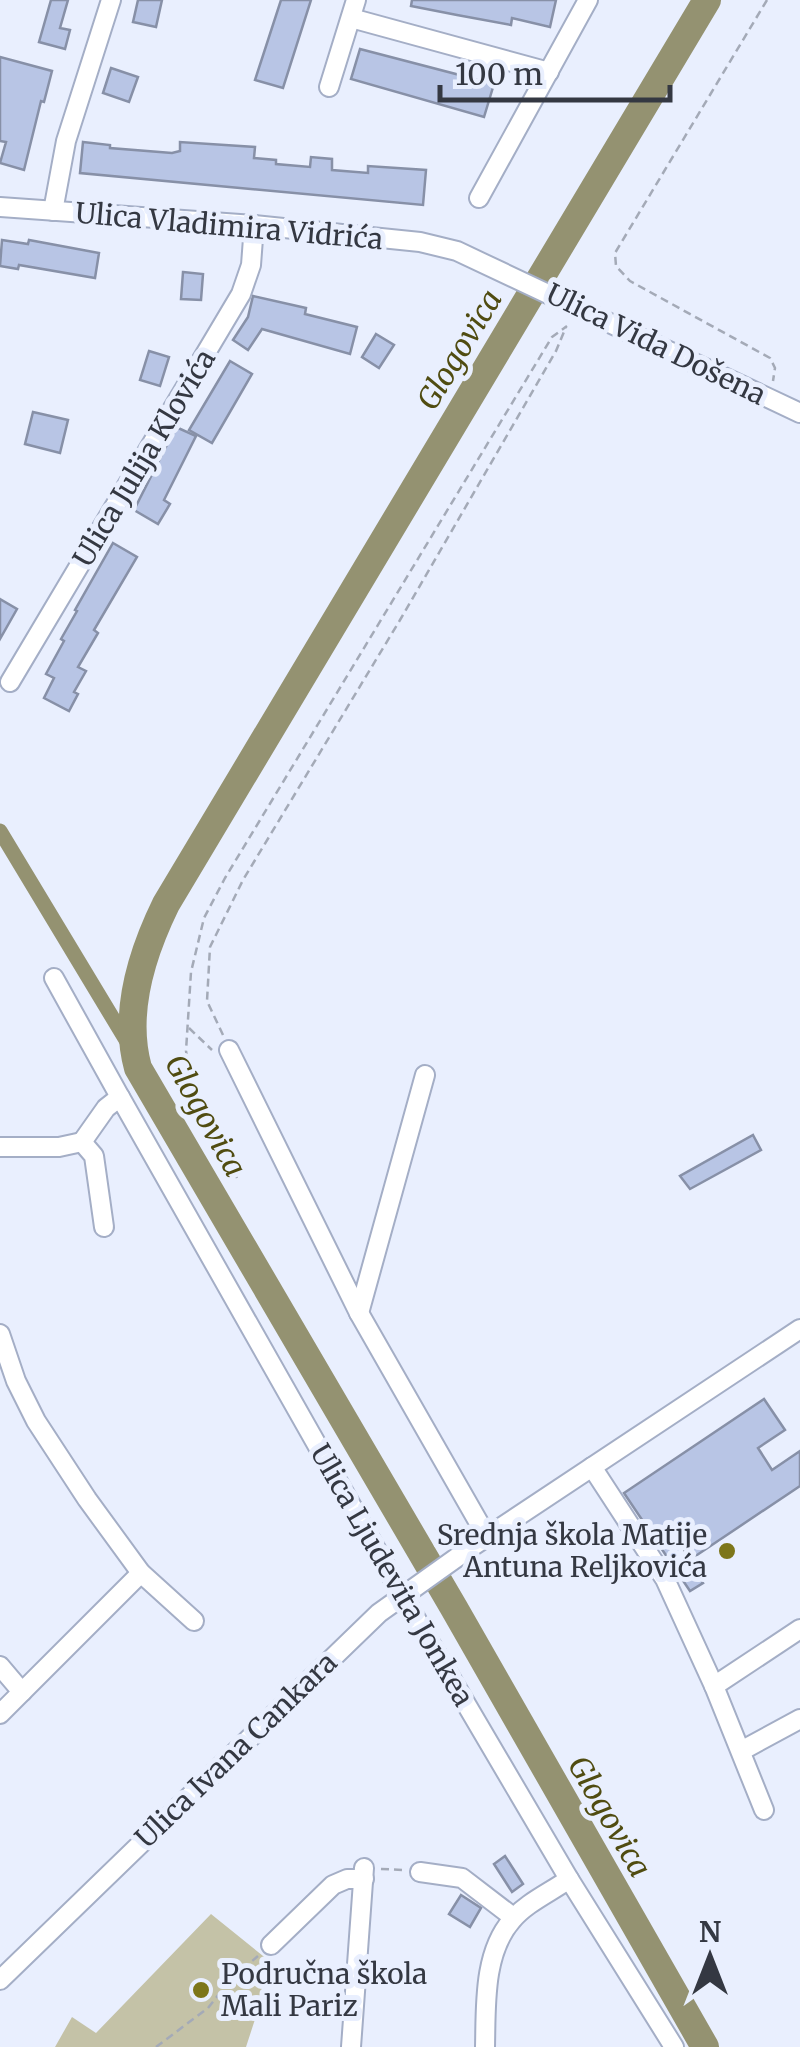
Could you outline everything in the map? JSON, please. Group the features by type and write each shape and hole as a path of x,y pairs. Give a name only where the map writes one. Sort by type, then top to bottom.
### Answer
{"street":[{"path":"53,211 66,141 111,0"},
{"path":"479,198 588,0"},
{"path":"329,87 354,9 548,72"},
{"name":"Ulica Vladimira Vidrića","path":"0,208 254,226 420,242 457,251"},
{"name":"Ulica Julija Klovića","path":"10,682 242,294 251,265 254,226"},
{"name":"Ulica Vida Došena","path":"457,251 800,413"},
{"name":"Ulica Ljudevita Jonkea","path":"54,978 408,1591 569,1879 674,2047"},
{"path":"230,1050 359,1313 480,1542"},
{"path":"359,1313 425,1075"},
{"path":"0,1148 59,1147 82,1142 106,1108 120,1097"},
{"path":"82,1142 94,1156 104,1228"},
{"name":"Ulica Ivana Cankara","path":"0,1980 356,1633 408,1591 800,1329"},
{"path":"0,1334 16,1381 36,1421 142,1572 194,1620"},
{"path":"592,1467 665,1579 764,1810"},
{"path":"0,1714 142,1572"},
{"path":"714,1686 800,1629"},
{"path":"0,1666 22,1692"},
{"path":"741,1751 800,1719"},
{"path":"420,1872 462,1878 514,1917"},
{"path":"271,1945 333,1886 364,1873 351,2047"},
{"path":"484,2047 490,1969 504,1932 514,1917 569,1879"}],"path":[{"path":"768,0 615,253 616,266 630,281 770,358 775,368 770,400"},
{"path":"230,1050 207,1000 210,947 243,880 556,351 566,326 566,300"},
{"path":"237,1178 190,1076 186,1051 191,972 204,918 552,337 566,326"},
{"path":"364,1873 420,1872"},
{"path":"156,2047 208,2008 232,1978 271,1945"}],"shaded area":[{"name":"Područna škola Mali Pariz","path":"211,1914 273,1964 246,2047 55,2047 72,2017 96,2033"}],"building":[{"path":"51,0 68,0 60,28 70,30 65,49 39,42"},
{"path":"138,0 162,0 156,27 133,22"},
{"path":"281,0 311,0 283,88 255,80"},
{"path":"412,0 556,0 550,27 512,18 511,25 411,6"},
{"path":"360,49 494,84 484,117 351,79"},
{"path":"0,57 52,71 24,170 0,163 6,142 0,141"},
{"path":"111,68 138,77 129,102 103,93"},
{"path":"83,142 172,153 180,151 180,142 255,147 254,158 276,160 276,164 310,167 311,157 332,159 332,170 368,173 368,166 426,170 423,205 80,173"},
{"path":"2,240 28,244 29,240 99,253 95,278 19,265 18,269 0,266"},
{"path":"183,272 203,274 201,300 181,299"},
{"path":"253,296 306,308 305,314 357,327 350,354 262,329 248,350 233,340 248,317"},
{"path":"376,334 394,345 379,368 362,357"},
{"path":"149,351 169,357 160,386 140,380"},
{"path":"230,361 252,374 212,443 189,430"},
{"path":"33,412 68,420 60,453 25,444"},
{"path":"176,427 196,436 164,500 170,504 158,524 134,510"},
{"path":"113,543 137,557 94,630 98,633 78,667 86,671 69,711 44,698 54,678 46,674 75,610"},
{"path":"0,599 17,609 0,639"},
{"path":"753,1135 761,1150 690,1189 680,1176"},
{"path":"764,1399 785,1430 758,1448 772,1470 800,1451 800,1486 688,1561 703,1583 690,1591 624,1493"},
{"path":"505,1856 523,1884 512,1892 494,1864"},
{"path":"461,1895 481,1908 470,1927 449,1914"}],"waterway":[{"name":"Glogovica","path":"705,2047 138,1068 133,1026 137,984 166,904 707,0"},
{"path":"0,831 135,1055"}],"place":[{"name":"Srednja škola Matije Antuna Reljkovića","path":"727,1551"},
{"name":"Područna škola Mali Pariz","path":"201,1990"}]}
